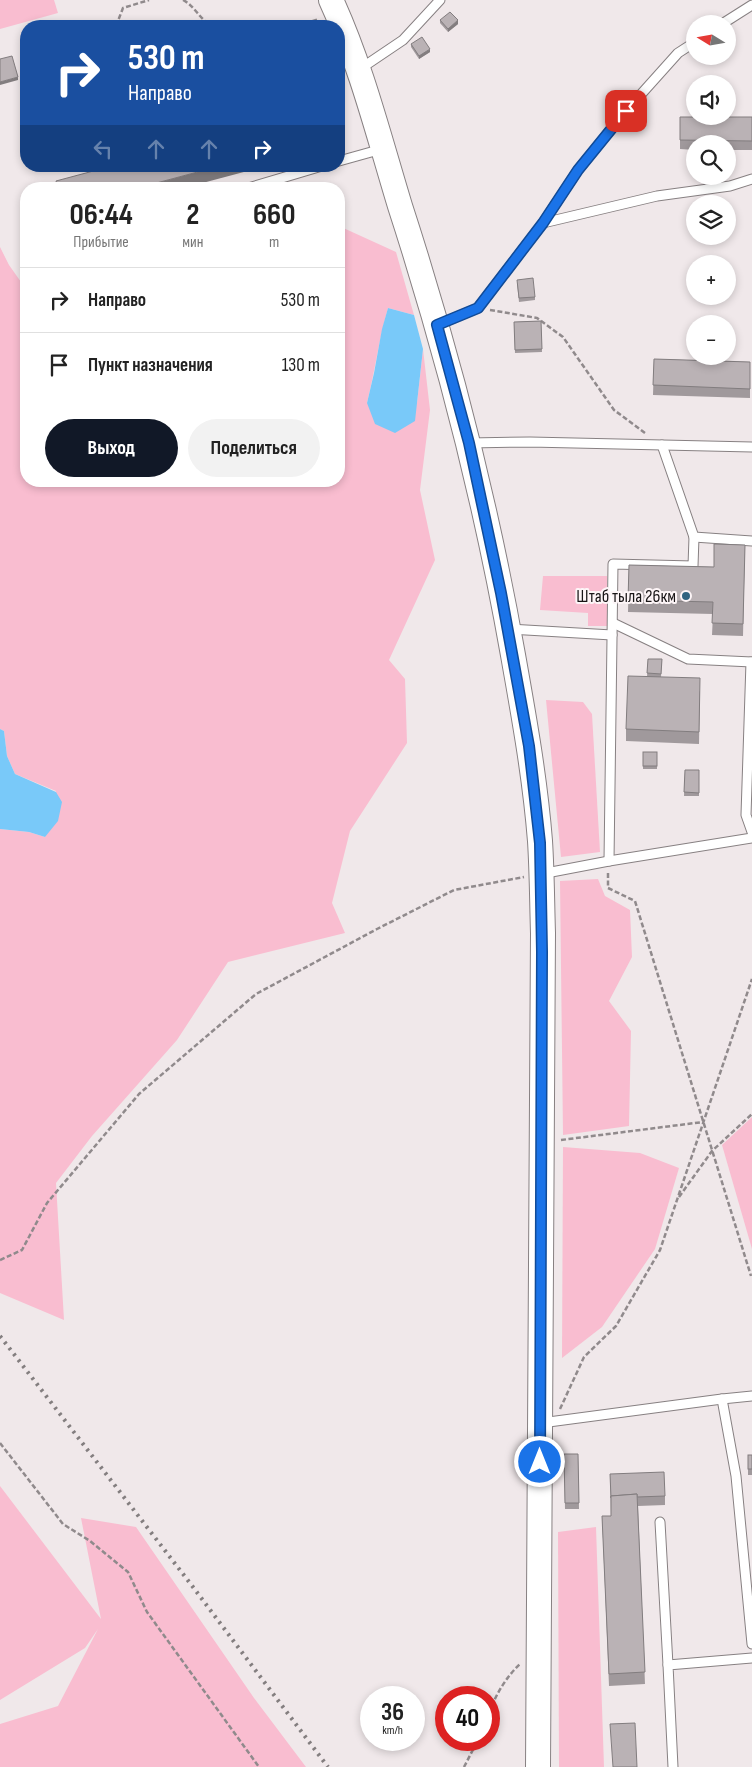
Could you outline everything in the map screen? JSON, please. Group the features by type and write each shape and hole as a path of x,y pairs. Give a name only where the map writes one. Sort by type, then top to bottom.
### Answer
{"street":[{"path":"332,0 339,20"},
{"path":"345,36 358,71 437,325 469,443 509,629 529,746 540,843 542,1142 547,1422 539,1644 538,1767"}],"lane":[{"path":"358,71 403,40 440,0"},
{"path":"736,15 752,5"},
{"path":"437,325 478,308 543,223 578,170 626,111 678,53 686,48"},
{"path":"345,159 382,149"},
{"path":"268,182 302,172"},
{"path":"543,223 657,196 730,186 752,179"},
{"path":"469,443 530,442 752,448"},
{"path":"609,861 614,564 693,566 694,537 662,445"},
{"path":"694,537 752,541"},
{"path":"613,623 688,659 752,662 746,816 752,832"},
{"path":"509,629 612,635"},
{"path":"541,874 752,838"},
{"path":"547,1422 752,1396"},
{"path":"722,1399 736,1476 752,1644"},
{"path":"660,1522 673,1767"},
{"path":"668,1665 752,1658"}],"path":[{"path":"118,20 123,8 150,0"},
{"path":"183,0 190,3 204,20"},
{"path":"478,308 537,318 563,337 614,410 662,445"},
{"path":"609,861 608,888 635,901 752,1275"},
{"path":"0,1260 22,1250 48,1203 139,1094 256,994 454,890 541,874"},
{"path":"547,1422 584,1357 616,1326 660,1250 752,979"},
{"path":"677,1200 712,1151 752,1114"},
{"path":"542,1142 704,1122"},
{"path":"0,1443 63,1524 90,1541 128,1572 161,1633 259,1767"},
{"path":"500,1691 515,1668 539,1644"},
{"path":"464,1767 472,1751"}],"shaded area":[{"path":"0,0 54,0 58,13 33,20 20,20 20,23 0,29"},
{"path":"345,229 396,252 414,315 388,308 367,403 417,403 423,349 430,410 420,490 435,560 389,660 405,679 407,743 350,831 332,903 345,933 228,962 177,1040 92,1136 56,1183 64,1320 0,1293 0,829 29,832 45,837 56,791 15,774 7,756 4,731 0,729 0,247 20,281 20,487 345,487"},
{"path":"543,576 607,576 607,626 588,626 588,613 540,610"},
{"path":"546,700 583,702 592,714 600,852 561,857"},
{"path":"598,879 605,896 630,910 632,957 609,1001 631,1031 629,1126 563,1135 560,881"},
{"path":"752,1117 752,1249 722,1145"},
{"path":"563,1147 640,1153 679,1168 655,1249 602,1327 562,1358"},
{"path":"0,1486 101,1619 81,1518 136,1527 254,1698 306,1767 0,1767 0,1724 58,1706 98,1629 85,1648 0,1700"},
{"path":"596,1527 604,1767 559,1767 558,1532"}],"water":[{"path":"388,308 414,315 423,349 415,421 395,433 375,424 367,403"},
{"path":"0,729 4,731 7,756 15,774 56,792 62,802 58,821 45,837 29,832 0,829"}],"building":[{"path":"450,12 458,20 448,29 440,20"},
{"path":"422,37 430,49 419,56 411,44"},
{"path":"12,56 18,77 0,82 0,59"},
{"path":"680,117 686,117 686,125 736,125 736,117 752,117 752,141 736,141 736,135 686,135 686,140 680,140"},
{"path":"90,172 198,172 160,182 56,181"},
{"path":"533,278 535,297 519,298 517,280"},
{"path":"541,321 542,349 515,350 514,322"},
{"path":"654,359 686,360 686,365 736,365 736,362 750,362 750,389 653,385"},
{"name":"Штаб тыла 26км","path":"714,544 745,545 743,624 712,623 713,602 628,600 629,565 714,567"},
{"path":"648,659 662,659 661,674 647,673"},
{"path":"628,676 700,678 699,732 626,729"},
{"path":"643,752 657,752 657,766 643,766"},
{"path":"685,770 699,770 699,793 684,792"},
{"path":"564,1454 578,1454 579,1503 565,1503"},
{"path":"748,1455 752,1455 752,1469 748,1469"},
{"path":"664,1472 665,1496 637,1497 637,1494 611,1496 611,1498 610,1474"},
{"path":"637,1494 645,1672 609,1674 602,1516 611,1516 611,1496"},
{"path":"635,1723 637,1767 613,1767 610,1724"}],"railway":[{"path":"0,1336 193,1587 328,1767"}],"place":[{"name":"Штаб тыла 26км","path":"686,596"}],"route":[{"path":"540,1462 542,952 540,843 529,746 509,629 469,443 437,325 478,308 543,223 578,170 626,111"}]}
